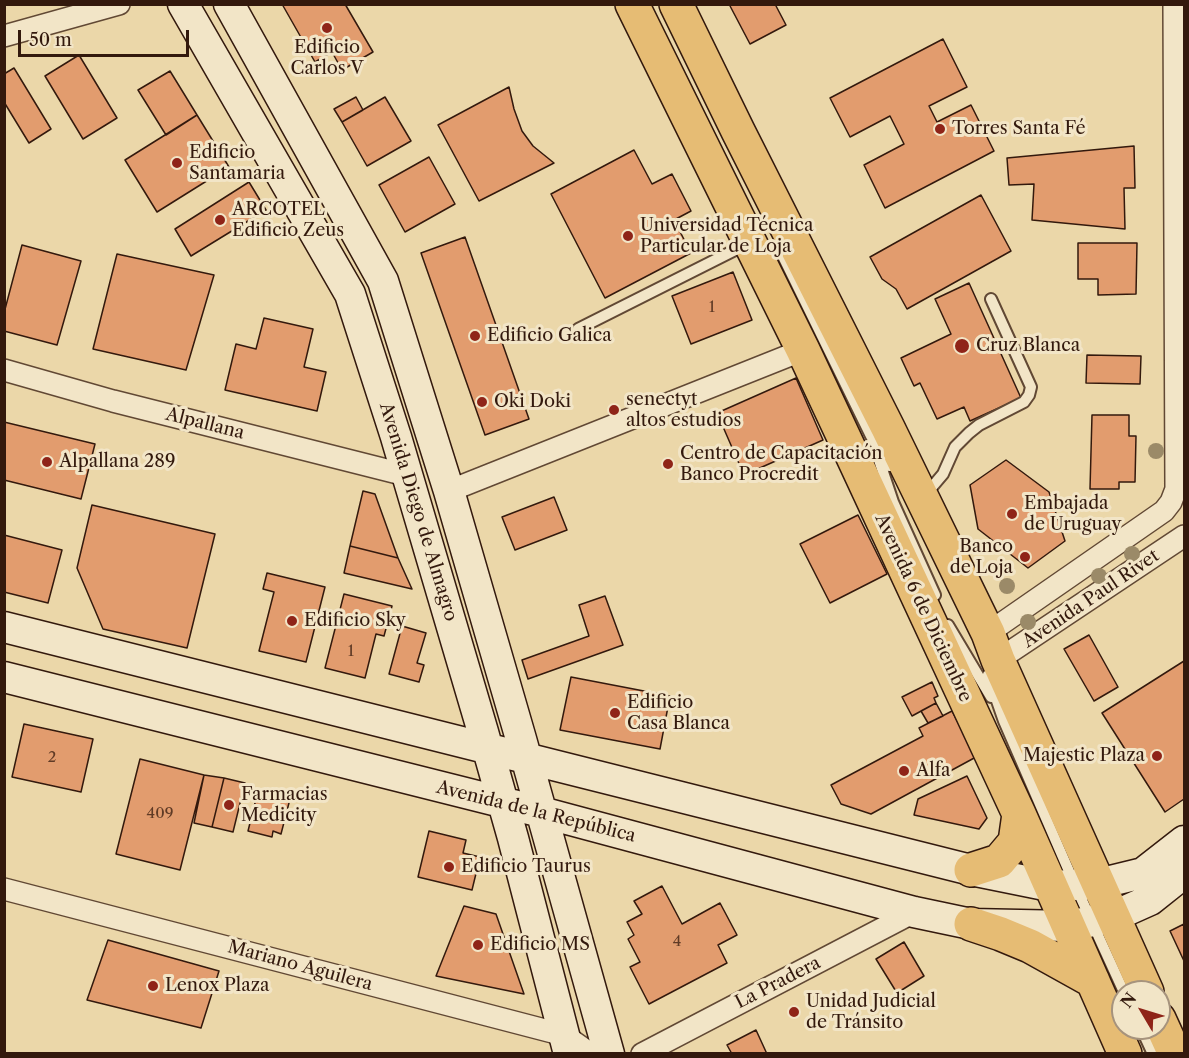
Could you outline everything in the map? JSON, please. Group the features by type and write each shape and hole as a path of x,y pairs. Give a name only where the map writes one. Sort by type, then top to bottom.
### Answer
{"main road":[{"name":"Avenida Diego de Almagro","path":"183,4 350,294 504,803 566,1044"},
{"name":"Avenida Diego de Almagro","path":"229,4 383,281 449,491 609,1053"},
{"name":"Avenida 6 de Diciembre","path":"632,4 763,243 803,350 1019,814 1086,879 1091,922 1137,980"},
{"name":"Avenida 6 de Diciembre","path":"676,4 990,653 1086,879 1091,922 1093,981 1125,1053"},
{"path":"4,627 971,870 1086,879 1143,873 1185,842"},
{"name":"Avenida de la República","path":"4,677 541,812 915,912 971,924 1091,922"},
{"path":"971,870 999,861 1015,842 1019,814"},
{"path":"1091,922 1150,900 1185,873"},
{"path":"971,924 1030,946 1093,981"}],"street":[{"path":"4,36 119,4"},
{"name":"Avenida Paul Rivet","path":"990,653 1164,511 1180,491 1174,4"},
{"path":"449,491 803,350"},
{"name":"Alpallana","path":"4,370 406,475"},
{"path":"1144,527 1161,553"},
{"name":"Avenida Paul Rivet","path":"990,653 1185,537"},
{"name":"Mariano Aguilera","path":"4,889 566,1044 591,1053"},
{"name":"La Pradera","path":"642,1053 915,912"}],"lane":[{"path":"578,329 763,243 871,436 896,476"},
{"path":"947,575 916,497 943,474 955,447 980,425 1024,402 1031,387 991,299"},
{"path":"871,436 893,502 950,628 1004,720 1086,879"},
{"path":"990,653 1004,720"},
{"path":"1091,922 1118,980"}],"building":[{"name":"Edificio Carlos V","path":"282,4 345,4 373,52 342,70 332,52 315,62"},
{"path":"729,4 775,4 786,25 750,44"},
{"name":"Torres Santa Fé","path":"943,39 967,87 929,106 937,122 971,105 994,151 885,208 864,165 904,144 890,116 850,137 830,98"},
{"path":"79,55 117,118 83,139 45,76"},
{"path":"14,68 51,129 29,143 4,102 4,74"},
{"path":"170,71 197,115 166,135 138,90"},
{"path":"509,87 522,131 533,146 554,163 479,201 438,125"},
{"path":"356,97 363,110 342,122 334,109"},
{"name":"Edificio Carlos V","path":"385,97 411,141 367,166 342,122"},
{"name":"Edificio Santamaria","path":"197,115 229,167 157,212 125,160"},
{"path":"1134,146 1135,188 1124,188 1125,229 1032,220 1034,184 1009,185 1007,158"},
{"name":"Universidad Técnica Particular de Loja","path":"634,150 652,184 672,174 691,211 674,220 691,253 605,298 551,194"},
{"path":"429,157 455,204 405,232 379,185"},
{"name":"ARCOTEL Edificio Zeus","path":"249,182 266,210 191,256 175,229"},
{"path":"981,195 1011,251 907,309 896,289 882,279 870,257"},
{"name":"Edificio Galica","path":"465,237 529,419 485,435 421,253"},
{"path":"1078,243 1137,243 1136,294 1098,295 1098,279 1078,279"},
{"path":"22,245 81,261 57,345 4,331 4,313"},
{"path":"117,254 214,275 186,370 93,349"},
{"path":"733,272 752,320 691,344 672,296"},
{"name":"Cruz Blanca","path":"969,283 1021,398 970,421 964,407 937,419 920,383 914,386 901,358 951,334 935,299"},
{"path":"264,318 313,329 304,367 326,372 317,411 225,390 236,344 256,349"},
{"path":"1087,355 1141,356 1140,384 1086,383"},
{"path":"796,378 823,440 744,475 717,413"},
{"path":"1092,415 1129,415 1129,436 1136,436 1135,482 1119,482 1119,489 1090,489"},
{"name":"Alpallana 289","path":"4,422 95,444 81,499 4,480"},
{"path":"1006,460 1049,492 1065,541 1028,568 978,529 970,485"},
{"path":"363,491 375,494 398,558 350,546"},
{"path":"554,497 567,530 515,550 502,517"},
{"path":"92,505 215,534 187,648 103,629 77,568"},
{"path":"858,515 887,574 830,603 800,544"},
{"path":"4,535 62,550 48,603 4,592"},
{"path":"350,546 398,558 412,589 344,573"},
{"name":"Edificio Sky","path":"267,573 325,587 306,662 259,651 274,592 263,589"},
{"path":"344,594 392,606 384,636 376,634 365,678 325,668"},
{"path":"605,596 623,645 528,679 522,660 589,636 579,605"},
{"path":"402,626 426,633 417,663 424,665 419,682 389,674"},
{"path":"1089,635 1118,687 1094,701 1064,649"},
{"name":"Majestic Plaza","path":"1184,661 1184,799 1165,812 1102,713"},
{"name":"Edificio Casa Blanca","path":"571,677 670,696 660,749 560,730"},
{"path":"932,682 938,696 934,698 936,703 912,716 902,697"},
{"path":"936,703 943,716 928,723 921,711"},
{"name":"Alfa","path":"952,711 976,757 871,814 841,804 831,785 923,736 919,728"},
{"path":"24,724 93,739 81,792 12,777"},
{"path":"140,759 204,775 180,870 116,854"},
{"path":"204,775 224,778 212,827 194,823"},
{"path":"967,776 987,818 979,829 914,815 918,799"},
{"name":"Farmacias Medicity","path":"224,778 245,783 233,832 212,827"},
{"path":"258,791 290,799 281,834 273,831 272,837 248,831"},
{"name":"Edificio Taurus","path":"429,831 466,840 463,853 480,857 472,890 418,877"},
{"path":"662,886 682,924 720,903 737,935 718,945 727,963 649,1004 630,967 640,962 628,939 634,935 627,922 642,914 634,901"},
{"name":"Edificio MS","path":"464,906 496,914 524,994 436,976"},
{"path":"1184,924 1184,961 1170,931"},
{"name":"Lenox Plaza","path":"108,940 219,971 201,1028 87,1000"},
{"path":"904,942 924,976 897,993 876,959"},
{"path":"756,1030 767,1054 732,1054 727,1045"}],"place":[{"name":"Edificio Carlos V","path":"327,28"},
{"name":"Torres Santa Fé","path":"940,129"},
{"name":"Edificio Santamaria","path":"177,163"},
{"name":"ARCOTEL Edificio Zeus","path":"220,220"},
{"name":"Universidad Técnica Particular de Loja","path":"628,236"},
{"name":"Edificio Galica","path":"475,336"},
{"name":"Cruz Blanca","path":"962,346"},
{"name":"Oki Doki","path":"482,402"},
{"name":"senectyt altos estudios","path":"614,410"},
{"name":"Alpallana 289","path":"47,462"},
{"name":"Centro de Capacitación Banco Procredit","path":"668,464"},
{"name":"Embajada de Uruguay","path":"1012,514"},
{"name":"Banco de Loja","path":"1025,557"},
{"name":"Edificio Sky","path":"292,621"},
{"name":"Edificio Casa Blanca","path":"615,713"},
{"name":"Majestic Plaza","path":"1157,756"},
{"name":"Alfa","path":"904,771"},
{"name":"Farmacias Medicity","path":"229,805"},
{"name":"Edificio Taurus","path":"449,867"},
{"name":"Edificio MS","path":"478,945"},
{"name":"Lenox Plaza","path":"153,986"},
{"name":"Unidad Judicial de Tránsito","path":"794,1012"}]}
